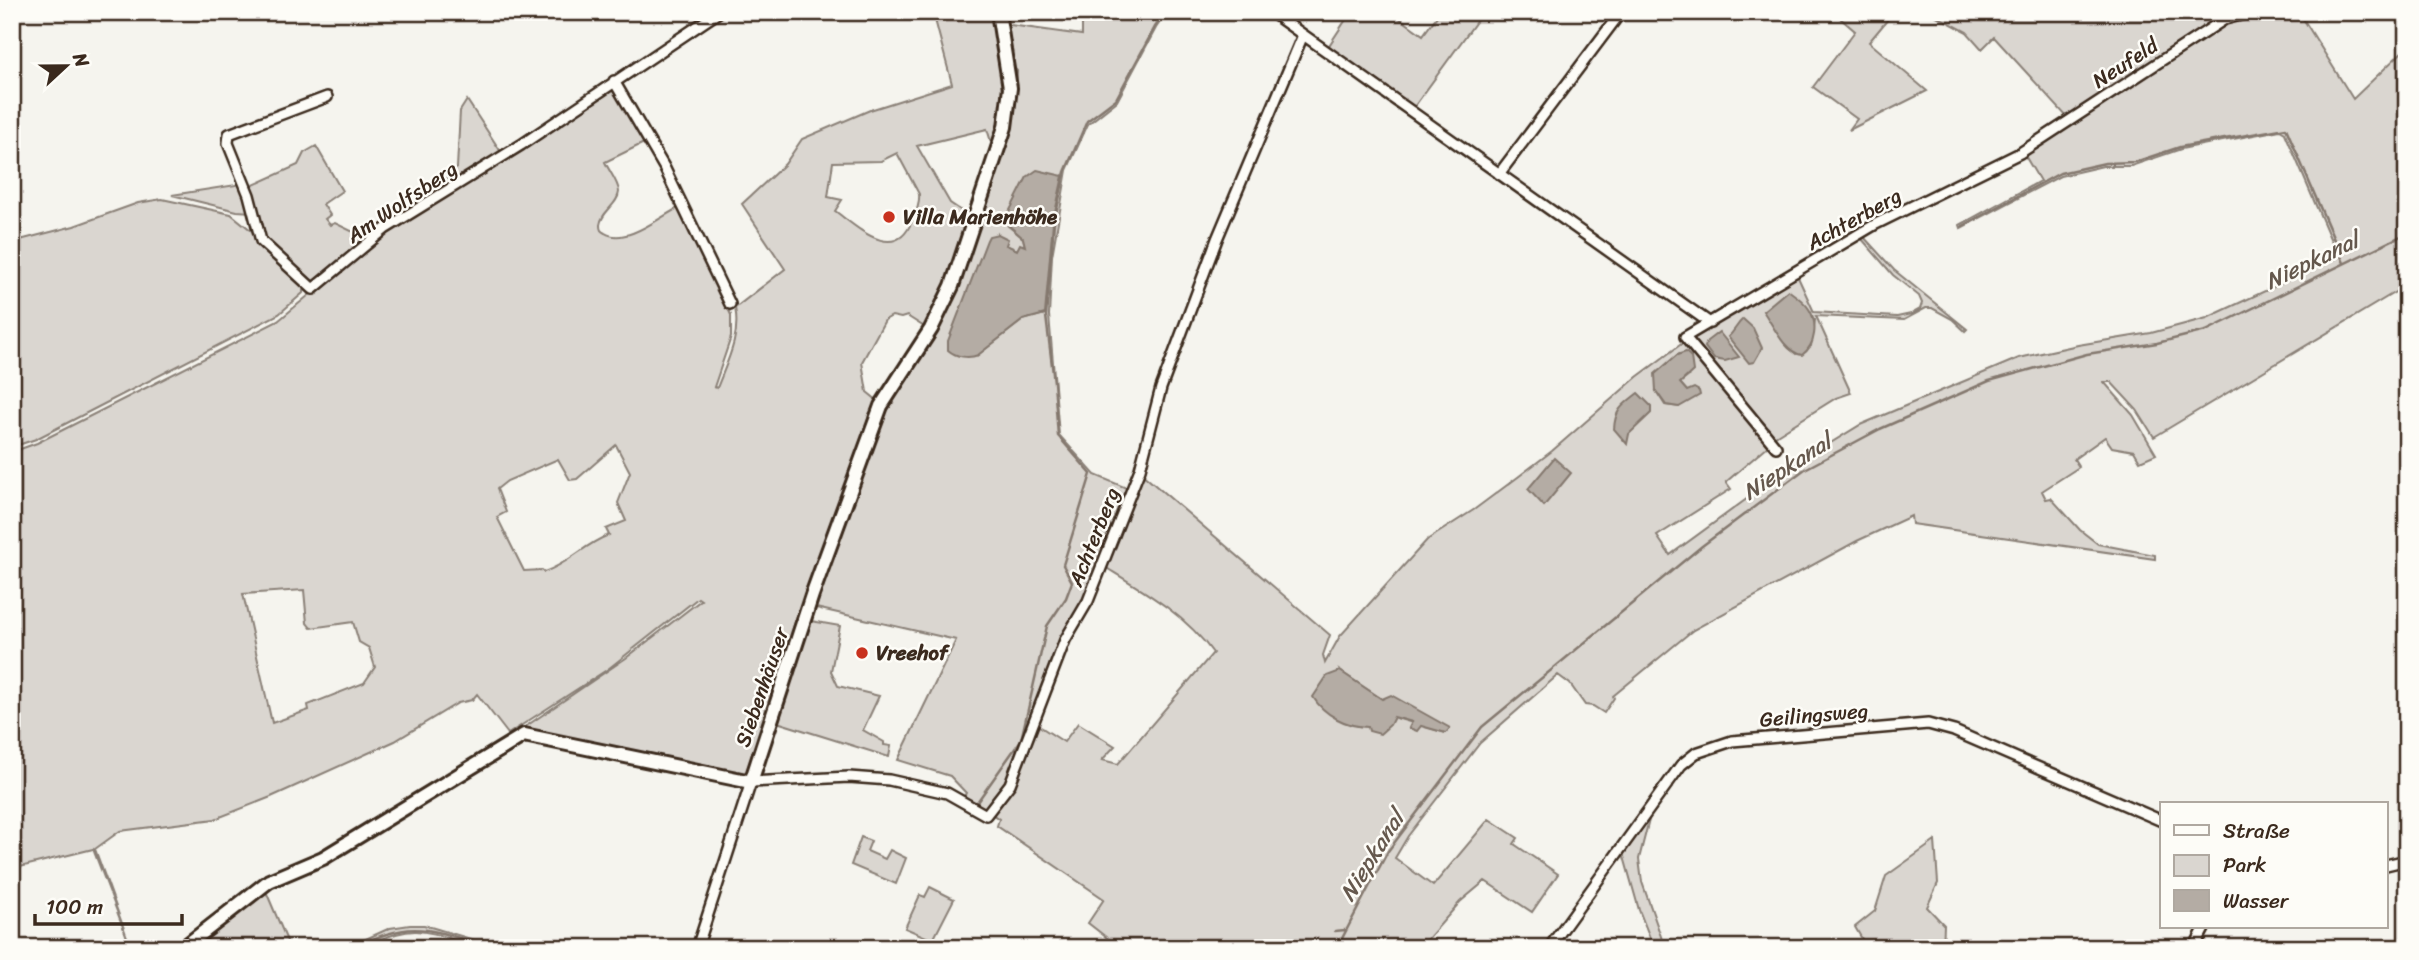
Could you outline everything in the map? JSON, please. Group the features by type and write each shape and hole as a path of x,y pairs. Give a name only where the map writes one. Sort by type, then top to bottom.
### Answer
{"street":[{"name":"Am Wolfsberg","path":"327,97 229,134 228,143 249,195 261,242 313,289 385,229 521,145 719,12"},
{"name":"Siebenhäuser","path":"183,948 269,881 323,858 524,735 751,782 812,595 881,406 931,329 952,286 1005,127 1010,88 998,12"},
{"path":"1271,12 1710,323"},
{"path":"1499,174 1621,12"},
{"name":"Neufeld","path":"2020,153 2225,19 2253,12"},
{"name":"Achterberg","path":"751,782 849,777 889,780 947,793 986,815 996,803 1010,784 1065,640 1088,601 1140,469 1161,388 1207,264 1303,35"},
{"path":"614,81 664,167 730,304"},
{"name":"Achterberg","path":"1776,447 1685,337 1876,224 2020,153"},
{"name":"Geilingsweg","path":"1549,948 1681,765 1696,753 1732,741 1927,724 1954,731 2160,820"},
{"path":"697,948 751,782"},
{"path":"2388,865 2407,860"},
{"path":"2194,948 2204,928"}],"green space":[{"path":"933,12 994,12 1002,80 1000,113 993,148 987,129 917,146 950,203 969,216 949,283 926,328 907,316 892,316 885,320 862,362 867,392 878,401 869,414 865,434 749,770 739,776 522,729 626,658 701,600 698,598 608,669 508,734 477,694 472,700 458,703 395,741 215,819 120,831 95,849 131,948 93,849 12,869 12,452 37,443 278,321 382,234 613,84 646,142 605,162 619,192 616,201 601,220 601,229 613,236 623,236 680,207 731,315 731,337 714,387 717,388 735,339 735,308 785,269 742,204 785,164 802,139 870,110 952,84","holes":["897,153 919,194 919,201 905,234 896,240 886,241 865,233 844,218 835,211 842,200 828,197 833,162 881,161","616,445 630,472 618,503 626,521 606,529 609,535 553,568 544,572 524,571 497,517 506,512 497,489 507,481 558,459 570,480 577,479","304,590 307,623 311,628 353,622 359,642 369,648 375,667 364,683 308,705 309,710 272,723 243,594"]},
{"path":"1082,12 1167,12 1117,101 1088,124 1067,170 1052,256 1049,315 1059,435 1095,475 1129,489 1087,592 1063,638 1004,789 984,812 963,798 966,793 950,776 898,760 956,640 816,608 880,418 933,332 1003,145 1016,100 1017,71 1007,61 1003,24 1082,35","holes":["1062,176 1053,222 1045,314 1023,320 978,355 998,234 1006,245 1017,250 1025,246 1023,238 1008,226"]},
{"path":"1355,12 1391,12 1423,35 1440,12 1483,12 1414,107 1328,47 1349,15 1352,17"},
{"path":"1833,12 1894,12 1869,42 1927,91 1849,130 1857,119 1813,87 1855,31"},
{"path":"1929,12 2201,12 2211,16 2211,23 2067,117 1994,37 1982,49 1967,32"},
{"path":"2271,12 2299,12 2353,99 2407,47 2407,285 2154,437 2137,410 2111,382 2104,382 2133,415 2156,454 2140,461 2134,451 2112,447 2105,437 2074,459 2079,467 2042,491 2046,499 2051,498 2080,530 2098,544 2155,555 2155,559 1912,524 1911,516 1857,541 1693,630 1613,696 1604,713 1593,706 1585,705 1570,684 1558,675 1480,743 1408,836 1395,858 1433,886 1489,819 1518,838 1514,844 1558,874 1532,912 1485,881 1460,902 1420,948 1120,948 1088,923 1104,899 997,826 999,819 992,814 1012,783 1036,724 1064,742 1078,723 1115,746 1102,760 1118,764 1213,653 1177,615 1105,567 1142,474 1330,635 1323,655 1325,663 1340,636 1427,540 1475,509 1552,451 1637,377 1684,342 1768,446 1726,482 1731,489 1657,536 1670,555 1785,471 1860,425 2019,358 2151,333 2207,318 2338,257 2285,133 2280,130 2181,149 2131,166 2103,166 2060,176 1961,228 1960,225 2040,181 2024,154 2230,19","holes":["1689,376 1680,383 1687,391 1679,407 1665,405 1656,391","1340,671 1383,700 1446,733 1393,717 1368,727"]},
{"path":"467,100 501,152 404,211 457,168 460,111"},
{"path":"316,146 342,191 323,204 330,215 325,219 330,225 335,223 368,239 313,284 263,238 249,187 298,165 304,153"},
{"path":"242,184 251,212 172,195"},
{"path":"162,199 231,214 252,231 262,248 303,287 303,293 279,314 36,439 12,447 12,242 74,226 138,203"},
{"path":"1863,236 1894,270 1967,329 1965,331 1952,319 1932,308 1926,308 1904,320 1816,316 1851,393 1836,398 1772,438 1692,343 1694,335 1797,275 1814,312 1897,317 1920,309 1922,303 1919,296 1893,275 1861,238","holes":["1764,311 1815,320 1811,346 1796,354 1788,347"]},
{"path":"811,621 840,626 831,671 838,686 879,696 863,730 884,742 884,745 891,746 889,757 777,722"},
{"path":"1650,816 1639,859 1642,882 1665,948 1654,948 1639,910 1623,853"},
{"path":"861,837 871,841 867,851 885,859 890,850 906,858 896,884 851,865"},
{"path":"1935,841 1938,883 1927,907 1944,925 1943,948 1857,948 1862,939 1855,927 1875,911 1886,876"},
{"path":"930,887 954,899 933,940 905,928 920,895 925,897"},
{"path":"265,889 290,948 190,948"},
{"path":"424,925 501,948 482,948 415,931 346,948 390,928"}],"water":[{"path":"1037,170 1063,176 1053,222 1045,314 1023,320 978,355 967,357 955,354 948,350 948,341 989,236 998,234 1008,239 1006,245 1017,250 1020,244 1025,246 1023,238 1006,223 1007,216 1027,177"},
{"path":"1788,290 1807,306 1814,321 1813,340 1802,355 1784,343 1763,311"},
{"path":"1743,319 1753,328 1762,348 1754,362 1749,363 1728,337"},
{"path":"1719,332 1739,357 1725,361 1714,359 1705,347 1707,341"},
{"path":"1686,352 1691,357 1693,371 1680,383 1687,391 1694,388 1700,395 1679,407 1666,405 1656,391 1655,374 1677,355"},
{"path":"1638,393 1651,406 1651,413 1629,434 1627,444 1614,429 1616,417 1621,408"},
{"path":"1554,458 1571,473 1544,506 1528,489"},
{"path":"1340,671 1382,699 1391,695 1450,728 1446,733 1421,726 1417,731 1409,728 1412,722 1394,717 1380,734 1369,731 1368,727 1337,719 1313,697 1327,676"}],"waterway":[{"path":"975,805 1021,740 1047,626 1066,598 1072,582 1063,565 1091,474 1058,436 1046,316 1054,223 1065,172 1087,121 1116,99 1166,12"},
{"path":"1963,226 2060,173 2105,163 2135,162 2180,147 2286,128 2344,263"},
{"name":"Niepkanal","path":"1337,948 1388,851 1482,727 1702,546 1805,469 1880,429 1989,381 2087,354 2157,343 2206,331 2407,233"},
{"path":"354,948 374,938 408,930 437,932 492,948"},
{"path":"1335,931 1345,930"}],"place":[{"name":"Villa Marienhöhe","path":"889,217"},
{"name":"Vreehof","path":"862,653"}]}
